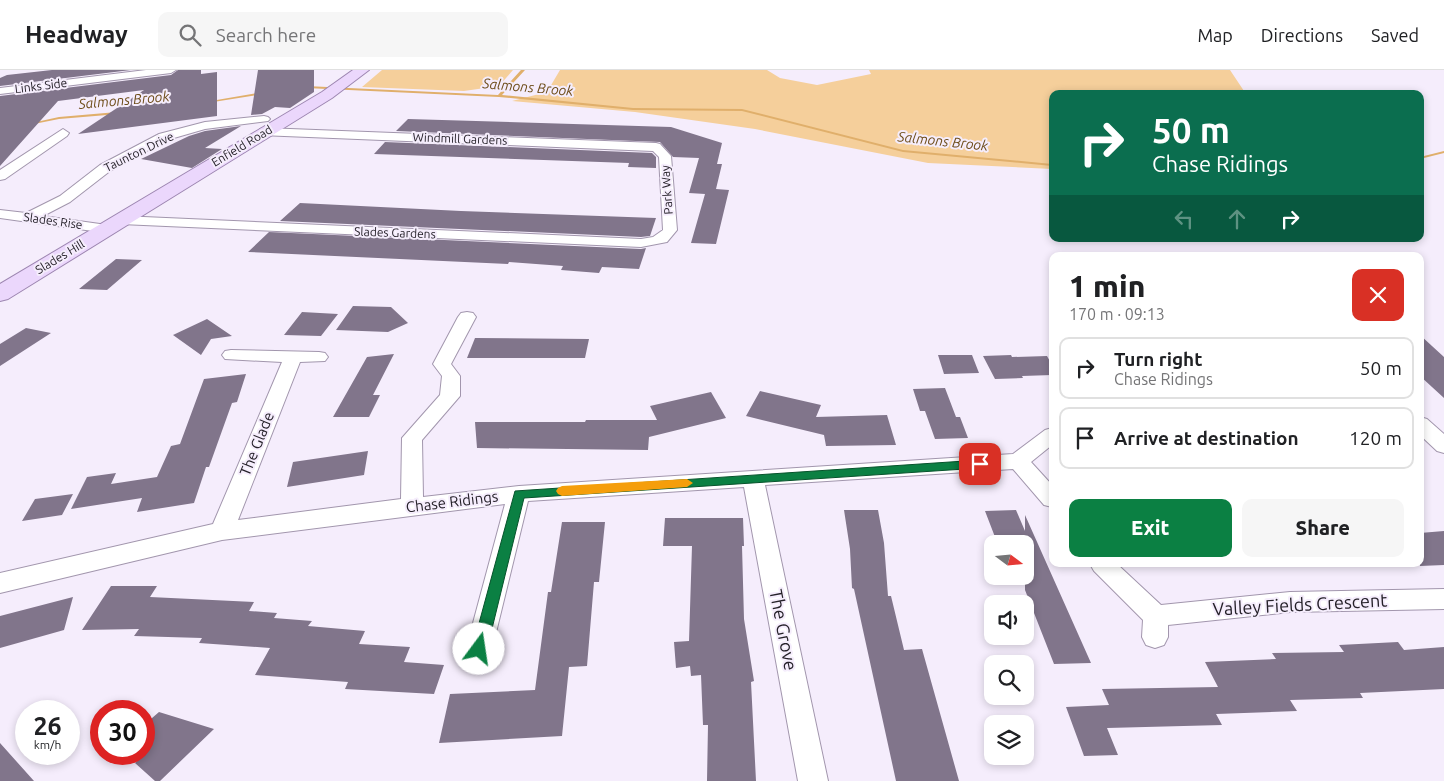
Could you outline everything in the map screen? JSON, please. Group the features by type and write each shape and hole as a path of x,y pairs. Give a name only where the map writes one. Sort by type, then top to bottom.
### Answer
{"main road":[{"name":"Enfield Road","path":"114,224 264,126 327,95 362,70"},
{"name":"Slades Hill","path":"0,294 114,224"}],"street":[{"path":"49,85 57,70"},
{"name":"Links Side","path":"0,91 171,70"},
{"name":"Taunton Drive","path":"28,218 65,199 105,168 163,137 205,126 264,126"},
{"name":"Windmill Gardens","path":"264,126 656,147"},
{"path":"0,176 63,133"},
{"name":"Park Way","path":"656,147 665,156 670,230 667,236"},
{"name":"Slades Rise","path":"0,214 28,218 114,224"},
{"name":"Slades Gardens","path":"114,224 641,243 656,242 667,236"},
{"path":"412,506 412,438 450,396 451,376 442,364 467,316"},
{"path":"231,355 293,358 319,357"},
{"name":"The Glade","path":"222,531 293,358"},
{"path":"1424,428 1444,446"},
{"path":"1049,437 1018,461 1049,496"},
{"name":"Chase Ridings","path":"0,583 222,531 412,506 519,494 1018,461"},
{"name":"The Grove","path":"753,479 812,781"},
{"path":"479,649 519,494"},
{"name":"Valley Fields Crescent","path":"1105,567 1155,626 1290,602 1444,599"}],"shaded area":[{"path":"382,70 513,70 499,86 464,91 362,87"},
{"path":"560,70 767,70 780,78 817,85 871,74 869,70 1230,70 1243,90 1049,90 1049,169 928,163 755,129 635,112 512,101 547,92"}],"building":[{"path":"52,70 131,70 0,86 0,78 7,75"},
{"path":"178,70 201,70 201,74 217,72 217,116 78,134 144,90 58,101 0,166 0,96 171,75"},
{"path":"258,70 314,70 314,92 290,108 275,107 262,114 251,115"},
{"path":"408,119 671,127 722,143 717,164 722,164 716,189 729,190 716,244 691,243 705,194 689,193 699,158 673,157 660,142 396,131"},
{"path":"241,126 205,148 222,149 192,168 141,159 189,136 205,131"},
{"path":"385,142 652,153 656,157 656,168 628,167 629,163 374,154"},
{"path":"300,203 656,218 650,236 641,237 280,221"},
{"path":"269,232 646,248 639,269 602,267 599,273 561,270 563,266 509,262 508,264 248,252"},
{"path":"116,259 142,260 107,290 79,289"},
{"path":"353,306 391,307 408,323 388,332 336,330"},
{"path":"302,312 338,314 321,336 284,335"},
{"path":"207,319 232,336 211,339 201,355 173,335"},
{"path":"26,328 51,333 0,366 0,344"},
{"path":"475,338 589,339 585,358 467,358"},
{"path":"1424,339 1444,357 1444,398 1424,380"},
{"path":"394,354 373,395 380,395 369,417 333,417 367,357"},
{"path":"938,355 972,355 979,373 944,374"},
{"path":"983,356 1047,356 1049,360 1049,375 995,379"},
{"path":"246,374 237,402 232,403 209,467 206,467 194,503 137,512 142,498 71,509 87,477 116,473 111,484 157,477 171,446 180,444 204,379"},
{"path":"945,388 956,417 960,417 968,438 935,439 925,411 920,411 913,389"},
{"path":"760,391 821,405 816,417 887,415 896,445 826,446 824,435 746,416"},
{"path":"711,392 726,418 649,437 648,450 477,448 475,422 657,420 650,406"},
{"path":"368,451 364,475 287,487 293,462"},
{"path":"73,494 62,515 22,521 35,499"},
{"path":"844,510 878,510 884,543 888,596 891,596 904,650 922,649 959,781 896,781 854,589 852,588 850,549"},
{"path":"1016,510 1025,531 1025,515 1034,535 994,535 985,511"},
{"path":"665,518 743,518 744,619 754,681 751,682 756,781 707,781 708,725 703,725 701,675 691,676 690,666 676,668 674,642 689,641 692,546 663,546"},
{"path":"562,522 605,522 599,582 594,582 587,666 569,667 562,736 439,743 450,694 535,690 548,592 551,592"},
{"path":"1444,531 1444,565 1424,566 1424,533"},
{"path":"1034,535 1091,663 1054,664 1034,613 1034,595 1027,595 1025,585 1034,585"},
{"path":"111,586 157,586 150,597 254,602 249,611 277,613 274,618 312,621 308,626 365,631 359,644 410,647 404,662 444,665 434,694 345,689 348,682 255,675 270,648 199,643 202,638 134,636 139,629 82,630"},
{"path":"73,597 64,630 0,648 0,616"},
{"path":"1398,642 1404,650 1444,647 1444,689 1360,693 1363,698 1290,700 1297,711 1216,714 1222,725 1107,728 1118,755 1084,756 1066,707 1109,705 1102,689 1218,687 1205,662 1276,659 1272,653 1344,652 1339,645"},
{"path":"159,712 214,729 160,781 155,781 137,765 155,765 155,715"},
{"path":"0,743 15,760 15,765 20,765 34,781 0,781"}],"waterway":[{"path":"499,96 523,70"},
{"name":"Salmons Brook","path":"306,87 499,96"},
{"name":"Salmons Brook","path":"207,102 263,93"},
{"name":"Salmons Brook","path":"499,96 633,109 742,110 903,151 1049,165"},
{"name":"Salmons Brook","path":"29,124 59,118 117,113"},
{"name":"Salmons Brook","path":"1424,157 1444,152"}],"slow traffic":[{"path":"562,491 687,483"}],"route":[{"path":"479,649 519,494 980,464"}]}
